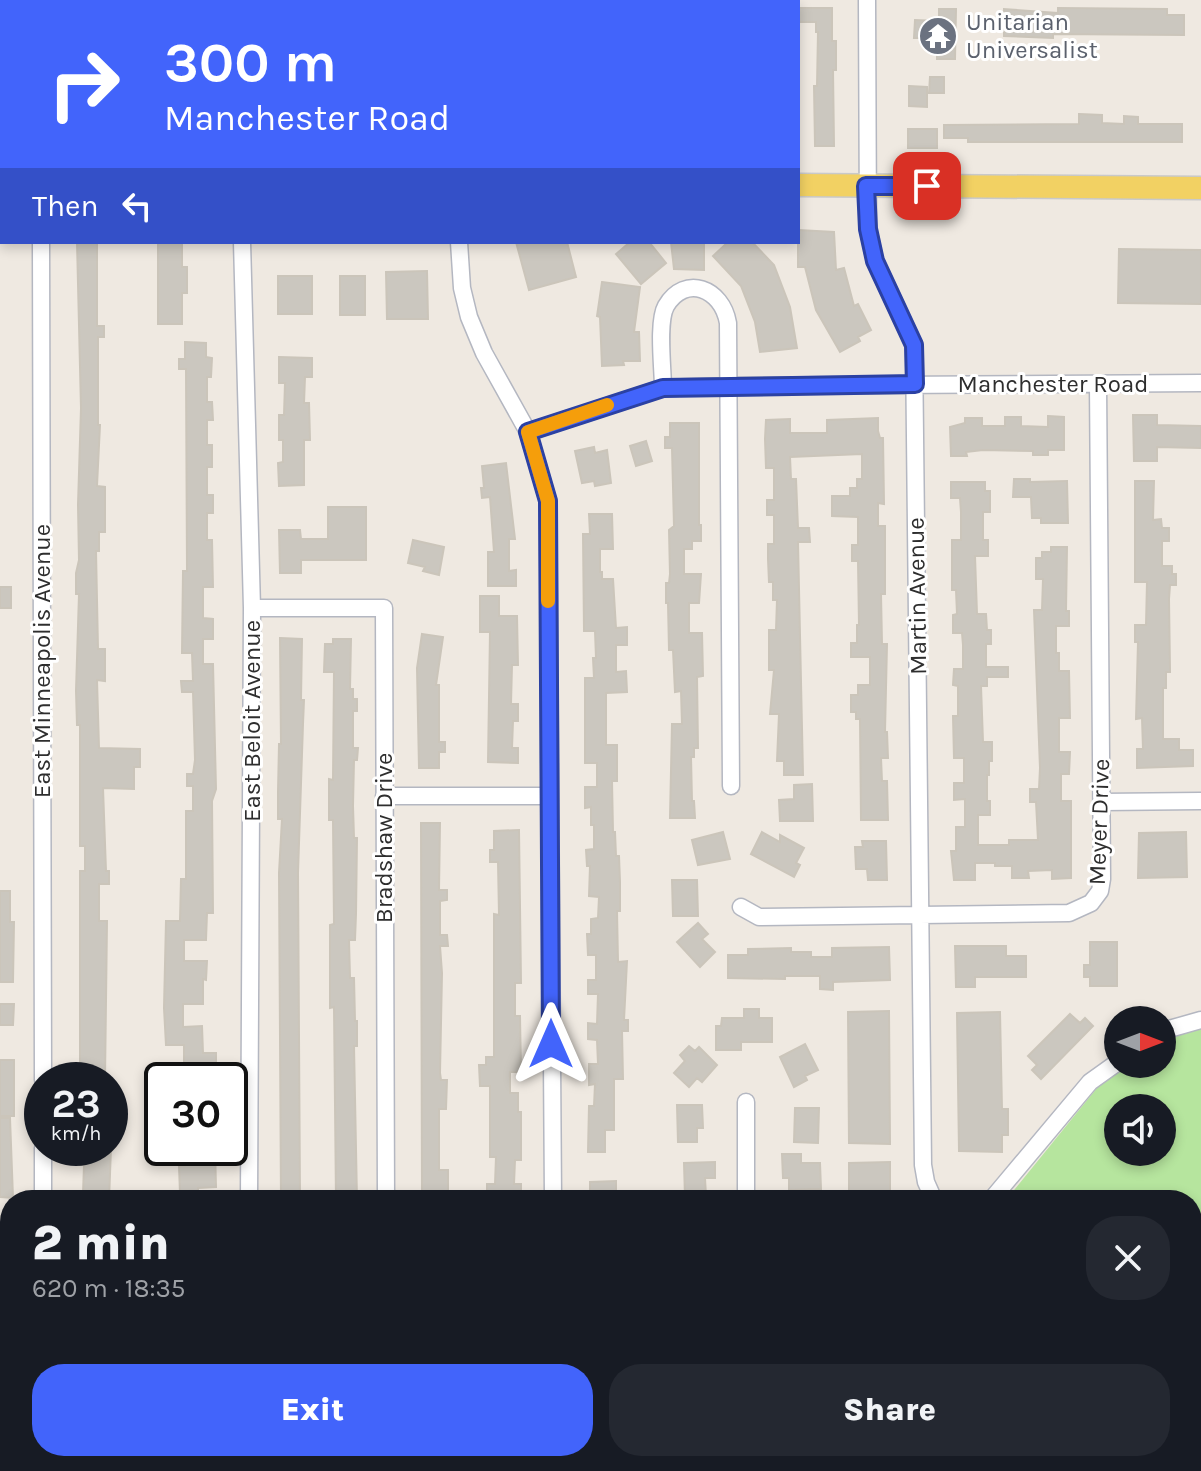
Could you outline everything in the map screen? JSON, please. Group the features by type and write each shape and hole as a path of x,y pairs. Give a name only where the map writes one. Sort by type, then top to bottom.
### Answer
{"main road":[{"path":"800,185 1201,188"}],"street":[{"name":"Martin Avenue","path":"867,0 868,229 875,261 914,345 923,1165 930,1190"},
{"name":"East Minneapolis Avenue","path":"41,244 43,1062"},
{"name":"East Beloit Avenue","path":"242,244 252,608 249,1190"},
{"path":"459,244 462,288 469,317 484,353 528,432 548,501 553,1190"},
{"path":"663,388 662,318 666,306 677,295 693,289 718,296 726,308 730,386 731,786"},
{"name":"Manchester Road","path":"528,432 663,388 1201,383"},
{"name":"Meyer Drive","path":"741,907 759,917 1069,913 1091,903 1100,891 1098,384"},
{"name":"Bradshaw Drive","path":"252,608 384,608 386,1190"},
{"path":"384,796 550,796"},
{"path":"1102,802 1201,801"},
{"path":"1176,1027 1201,1020"},
{"path":"999,1190 1090,1082 1104,1072"},
{"path":"746,1102 746,1190"},
{"path":"43,1166 43,1190"}],"green space":[{"path":"1201,1029 1201,1190 1014,1190 1101,1083 1109,1078 1176,1078 1176,1035"}],"building":[{"path":"800,8 832,8 832,41 836,41 836,70 833,70 834,146 815,146 816,22 800,22"},
{"path":"1058,8 1167,9 1167,15 1184,15 1184,35 1004,36 1004,9 1058,13"},
{"path":"939,9 956,9 955,59 937,59 937,47 930,47 930,38 914,38 915,20 939,21"},
{"path":"930,77 944,77 944,93 929,93"},
{"path":"909,86 927,87 927,107 909,106"},
{"path":"1079,114 1102,115 1102,123 1124,124 1124,116 1138,117 1138,124 1182,124 1182,142 968,142 968,138 944,138 944,125 1079,124"},
{"path":"908,129 937,129 937,148 908,148"},
{"path":"800,230 834,232 836,270 844,268 854,306 858,304 871,330 858,337 860,341 840,352 816,310 805,267 798,267"},
{"path":"77,244 97,244 97,326 104,326 104,337 98,337 100,425 97,486 105,487 105,532 99,532 99,551 96,551 98,649 105,649 105,681 97,680 99,748 140,749 140,767 134,767 134,789 103,788 106,871 109,871 109,884 99,884 99,921 107,921 105,1062 80,1062 80,871 85,871 85,846 80,846 80,725 77,725 76,691 81,408"},
{"path":"158,244 182,244 182,267 187,267 187,293 182,293 182,324 158,324"},
{"path":"517,244 568,244 576,277 529,290"},
{"path":"628,244 651,244 666,263 641,284 616,254"},
{"path":"671,244 704,244 704,270 674,269"},
{"path":"726,244 754,244 774,265 790,307 797,348 760,352 755,322 741,286 713,256"},
{"path":"1119,249 1201,250 1201,304 1118,303"},
{"path":"427,271 428,319 387,319 386,272"},
{"path":"278,276 312,276 312,314 278,314"},
{"path":"340,276 365,276 365,315 340,315"},
{"path":"602,282 640,287 634,332 639,332 640,361 602,366 600,317 597,316"},
{"path":"185,342 206,343 206,357 212,358 211,377 207,377 207,402 212,402 213,420 207,420 207,445 212,445 212,467 207,467 207,495 213,495 213,513 207,513 207,540 212,540 213,587 203,587 203,618 213,619 213,639 203,639 203,664 213,664 216,789 212,801 213,913 207,913 206,940 184,940 184,961 207,961 203,1004 183,1004 183,1027 202,1026 203,1053 216,1053 216,1062 184,1062 184,1045 166,1045 164,1008 166,921 180,921 181,879 186,879 186,811 193,811 193,786 187,786 187,774 193,774 195,760 193,692 182,692 181,681 193,681 192,653 182,653 183,571 187,571 186,369 179,369 179,359 185,359"},
{"path":"279,357 312,358 312,377 305,377 304,403 309,403 310,440 304,440 304,485 279,486 278,463 283,462 283,440 279,440 279,415 284,415 285,383 279,383"},
{"path":"1133,415 1157,415 1157,425 1201,426 1201,448 1157,447 1157,461 1134,461"},
{"path":"1048,416 1064,417 1064,450 1048,450 1048,455 1033,455 1033,451 983,450 966,452 967,456 951,456 950,427 965,423 965,418 982,418 982,426 1005,426 1005,417 1021,417 1021,426 1048,427"},
{"path":"878,418 878,431 880,438 883,438 884,504 878,503 878,526 885,526 882,644 887,644 885,732 888,758 881,758 882,781 887,781 888,820 861,820 860,719 856,719 856,712 851,712 851,695 858,695 858,685 870,685 870,657 851,657 851,643 857,643 859,625 858,561 852,561 852,545 858,545 858,517 832,516 832,496 850,496 850,488 857,488 857,479 862,479 862,454 790,457 791,479 796,479 798,528 809,528 810,542 798,542 803,775 784,775 784,761 777,761 779,714 770,714 774,670 769,670 769,630 776,630 777,600 773,600 773,582 769,582 768,559 768,544 774,544 774,515 767,515 767,500 774,500 774,468 766,468 765,439 766,420 790,419 790,433 827,433 827,420"},
{"path":"670,423 699,423 701,541 692,541 692,549 684,549 684,574 701,574 699,603 689,603 689,633 702,633 703,676 697,677 698,748 694,748 694,757 691,757 695,818 670,818 672,724 682,724 681,691 675,692 666,603 666,583 669,583 670,574 669,530 674,526 672,448 665,448 665,437 670,437"},
{"path":"646,441 652,461 636,466 630,446"},
{"path":"594,447 595,453 607,450 611,483 595,486 594,481 582,483 575,451"},
{"path":"506,463 515,539 509,539 509,571 516,570 516,586 488,586 488,552 494,552 490,497 482,498 482,466"},
{"path":"1014,479 1067,481 1068,523 1041,523 1041,518 1032,518 1031,497 1013,497"},
{"path":"1135,481 1154,481 1153,520 1161,519 1162,528 1169,528 1169,541 1162,541 1162,566 1172,566 1172,574 1176,574 1176,585 1170,585 1170,672 1166,672 1166,688 1163,688 1163,739 1179,739 1179,750 1193,750 1193,766 1137,768 1137,749 1143,749 1142,718 1136,719 1138,642 1135,642 1135,625 1146,625 1147,582 1135,582"},
{"path":"951,482 985,482 985,491 990,491 990,512 983,512 983,540 988,540 988,556 975,556 977,614 986,614 987,630 991,630 991,644 986,644 986,667 1008,667 1008,677 987,677 987,686 981,686 983,742 992,742 992,761 989,761 987,775 990,815 978,815 978,845 1009,845 1009,840 1038,840 1036,802 1030,802 1030,789 1039,789 1040,768 1034,610 1042,610 1043,579 1036,579 1036,558 1042,558 1042,552 1051,552 1051,547 1067,547 1066,611 1069,611 1069,626 1056,626 1056,653 1059,653 1059,671 1069,671 1070,718 1059,718 1059,752 1070,752 1069,774 1061,774 1061,801 1071,801 1071,878 1052,879 1052,870 1028,871 1029,878 1012,878 1012,866 975,863 975,880 954,880 951,851 956,851 956,827 965,827 965,799 954,800 954,783 964,783 964,758 954,758 953,716 958,716 958,686 953,685 954,669 963,669 963,645 962,633 953,633 953,615 957,614 956,590 952,590 952,540 961,540 961,512 960,498 951,498"},
{"path":"328,507 366,507 366,560 301,560 301,573 280,573 279,530 300,530 301,539 328,539"},
{"path":"589,514 612,514 613,549 600,549 600,572 602,579 613,579 616,628 627,627 627,645 616,645 616,672 626,671 627,692 606,693 606,745 617,745 617,781 612,781 613,832 616,856 619,856 620,882 618,962 627,961 624,1020 628,1020 628,1031 622,1031 623,1079 614,1079 614,1130 605,1130 605,1152 588,1152 589,1106 594,1106 595,1084 589,1085 589,1064 598,1064 597,1040 588,1039 588,1023 597,1024 598,994 588,994 588,980 596,980 596,955 588,955 587,934 591,934 591,919 598,918 599,897 589,896 590,866 587,866 586,850 594,849 594,825 591,825 591,807 585,808 585,787 597,787 597,763 585,763 585,678 594,678 593,658 596,658 595,631 584,631 583,534 590,534"},
{"path":"413,540 444,547 439,575 423,571 425,567 408,563"},
{"path":"0,587 11,587 11,608 0,608"},
{"path":"480,596 499,596 499,616 517,616 518,665 512,665 511,704 518,704 518,721 513,721 512,748 518,748 518,763 488,762 490,632 480,632"},
{"path":"422,634 443,637 436,685 439,685 439,742 445,742 445,752 439,752 439,768 419,768 417,668"},
{"path":"280,638 302,639 301,700 304,700 298,873 300,1190 281,1190 279,873 282,819 278,819"},
{"path":"333,639 351,639 350,689 353,689 353,699 357,699 357,711 353,711 353,748 358,748 357,760 354,760 353,806 354,838 357,838 356,914 355,940 349,940 350,978 354,978 357,1021 357,1046 354,1046 357,1190 336,1190 334,1007 330,1008 330,925 334,924 333,820 329,820 329,779 333,780 334,672 324,672 325,644 333,644"},
{"path":"812,784 813,821 780,821 779,800 794,799 794,785"},
{"path":"421,823 440,823 439,890 447,890 447,900 440,901 440,935 447,935 448,946 440,946 440,1073 441,1080 447,1080 446,1109 439,1109 439,1170 448,1170 448,1190 422,1190"},
{"path":"519,830 521,983 515,983 515,1016 520,1016 521,1072 510,1072 510,1093 518,1093 518,1112 521,1112 521,1160 515,1160 514,1184 521,1184 521,1190 487,1190 487,1184 495,1184 496,1157 490,1157 490,1086 480,1086 479,1065 486,1065 486,1057 494,1057 494,914 499,915 498,862 490,862 490,850 494,850 494,831"},
{"path":"723,832 730,859 698,865 692,840"},
{"path":"762,832 780,842 780,835 804,848 796,863 800,865 794,877 751,854"},
{"path":"1186,832 1187,877 1138,878 1139,833"},
{"path":"862,841 886,841 887,880 868,880 867,869 856,869 855,847 863,847"},
{"path":"672,880 697,880 698,916 673,916"},
{"path":"0,891 10,891 10,922 14,922 13,982 0,982"},
{"path":"698,923 708,934 702,939 715,952 700,967 677,942"},
{"path":"1090,942 1117,942 1117,986 1090,986 1090,977 1084,977 1084,965 1090,965"},
{"path":"955,946 1006,946 1006,956 1026,956 1026,977 975,977 975,987 956,987"},
{"path":"889,947 890,980 833,982 833,990 820,989 820,976 728,978 728,955 748,955 748,949 791,948 791,952 811,952 811,957 832,957 832,948"},
{"path":"0,1004 14,1004 13,1025 0,1025"},
{"path":"744,1009 759,1009 759,1018 772,1018 772,1042 741,1042 741,1050 716,1050 716,1026 721,1026 722,1018 744,1018"},
{"path":"889,1011 890,1144 849,1143 848,1012"},
{"path":"1000,1012 1002,1109 1008,1109 1008,1135 1002,1135 1002,1152 959,1151 957,1013"},
{"path":"1070,1014 1080,1023 1085,1018 1093,1026 1041,1079 1032,1070 1037,1065 1028,1056"},
{"path":"805,1044 818,1070 805,1076 807,1080 794,1087 780,1057"},
{"path":"689,1046 695,1051 699,1047 717,1065 702,1082 697,1078 689,1087 674,1073 685,1061 680,1055"},
{"path":"0,1060 14,1060 14,1116 0,1116"},
{"path":"677,1105 702,1105 703,1128 697,1128 697,1142 678,1142"},
{"path":"795,1108 819,1108 818,1143 794,1142"},
{"path":"0,1118 10,1118 13,1190 0,1190"},
{"path":"782,1154 801,1154 801,1163 820,1163 821,1189 789,1190 789,1178 783,1178"},
{"path":"715,1162 715,1178 705,1178 706,1190 685,1190 684,1163"},
{"path":"890,1162 890,1190 849,1190 849,1163"},
{"path":"84,1166 110,1166 109,1190 83,1190"},
{"path":"179,1166 215,1166 216,1187 180,1190"},
{"path":"616,1181 616,1190 590,1190 590,1182"}],"slow traffic":[{"path":"548,601 548,501 528,432 607,405"}],"place":[{"name":"Unitarian Universalist","path":"938,36"}],"route":[{"path":"551,1044 548,501 528,432 663,388 915,384 914,345 875,261 868,229 866,186 927,186"}]}
